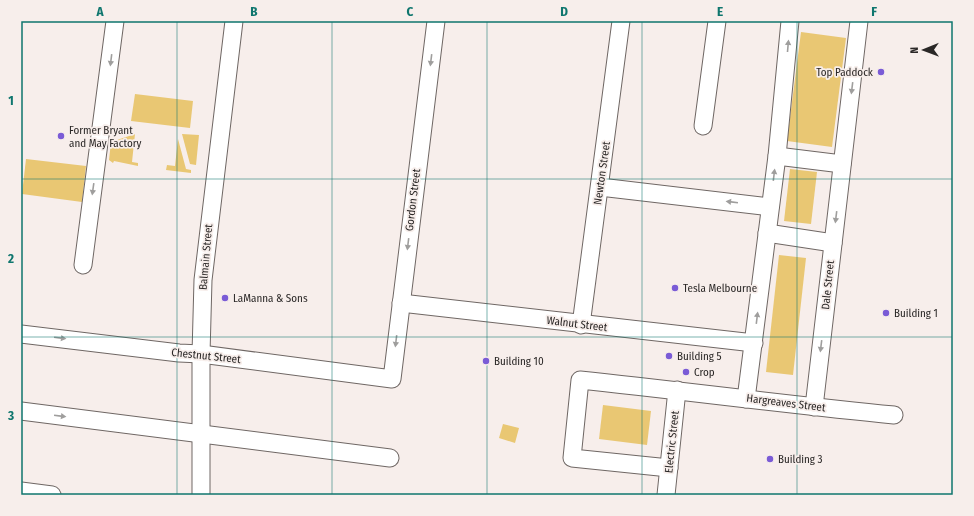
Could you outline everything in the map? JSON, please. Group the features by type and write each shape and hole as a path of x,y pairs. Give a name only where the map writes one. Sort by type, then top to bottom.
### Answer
{"street":[{"path":"83,265 115,21"},
{"name":"Balmain Street","path":"201,495 201,354 203,280 234,21"},
{"name":"Gordon Street","path":"392,379 400,303 436,21"},
{"name":"Newton Street","path":"581,324 622,21"},
{"path":"703,126 717,21"},
{"path":"746,399 777,156 790,21"},
{"name":"Dale Street","path":"814,407 859,21"},
{"path":"777,156 842,164"},
{"path":"600,187 770,207"},
{"path":"767,233 833,243"},
{"name":"Walnut Street","path":"400,303 754,343"},
{"name":"Chestnut Street","path":"21,334 179,353 201,354 392,379"},
{"name":"Hargreaves Street","path":"669,468 572,458 580,380 894,415"},
{"name":"Electric Street","path":"666,495 677,390"},
{"path":"21,411 390,458"},
{"path":"21,491 52,495"}],"shaded area":[{"path":"801,32 846,38 832,147 787,141"},
{"path":"135,94 193,101 190,128 131,121"},
{"path":"135,134 132,162 138,163 138,166 114,161 113,163 109,160 111,142"},
{"path":"182,134 199,135 196,165 190,164"},
{"path":"178,139 186,169 191,170 191,173 166,170 167,165 175,166"},
{"path":"26,159 86,166 82,202 22,194"},
{"path":"790,169 817,172 811,224 784,221"},
{"path":"779,255 806,258 793,375 766,372"},
{"path":"603,405 651,411 647,445 599,439"},
{"path":"503,424 519,428 515,443 499,438"}],"place":[{"name":"Top Paddock","path":"881,72"},
{"name":"Former Bryant and May Factory","path":"61,136"},
{"name":"Tesla Melbourne","path":"675,288"},
{"name":"LaManna & Sons","path":"225,298"},
{"name":"Building 1","path":"886,313"},
{"name":"Building 5","path":"669,356"},
{"name":"Building 10","path":"486,361"},
{"name":"Crop","path":"686,372"},
{"name":"Building 3","path":"770,459"}]}
